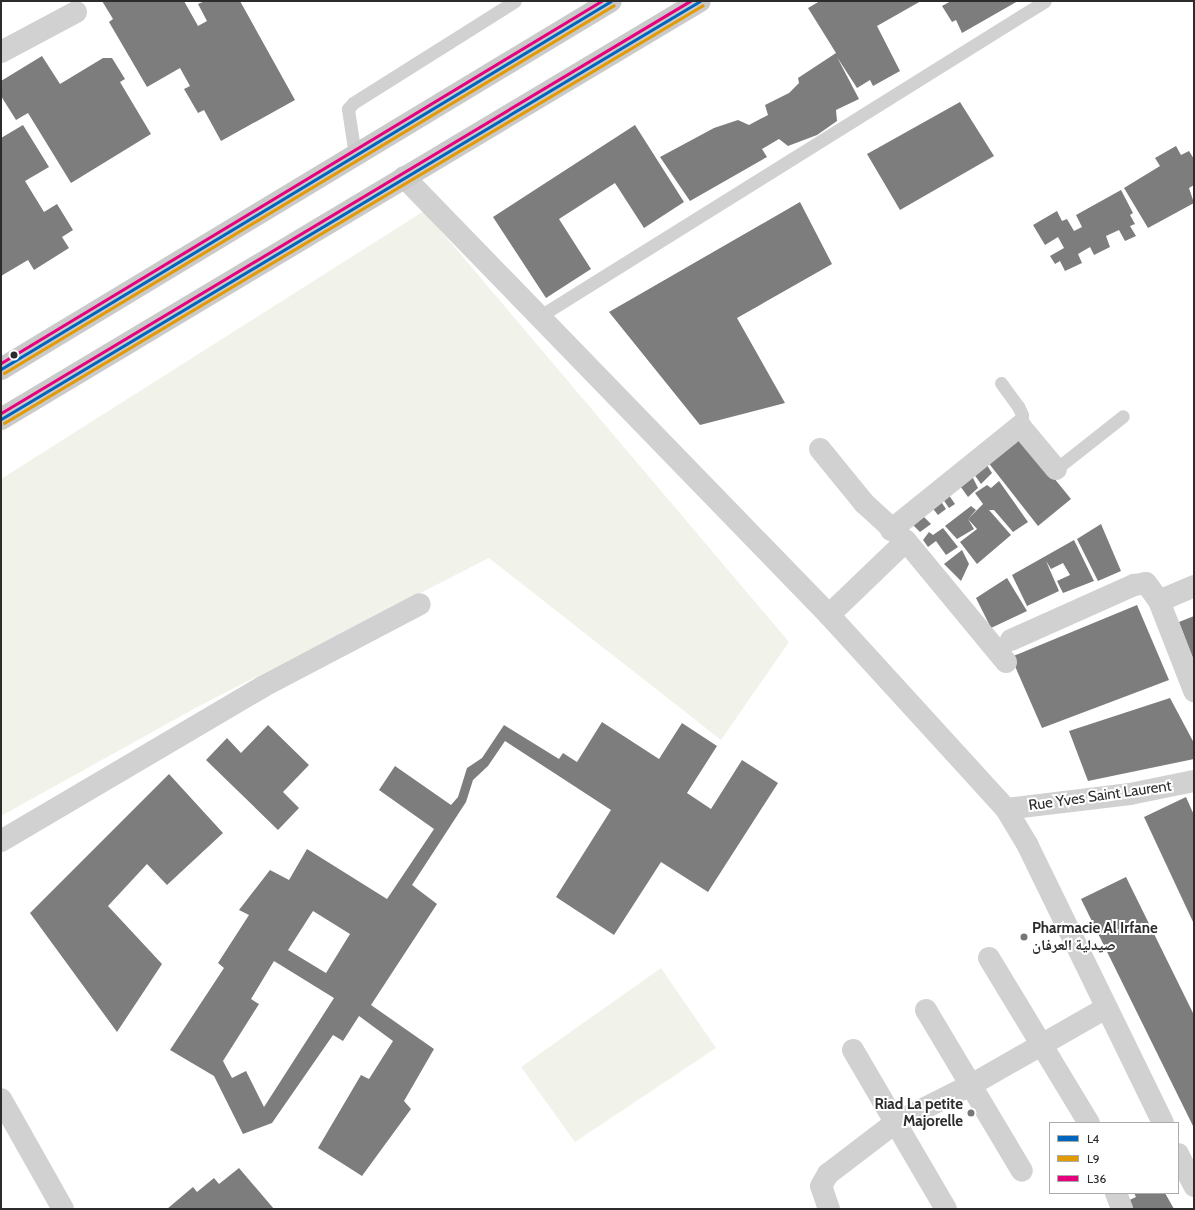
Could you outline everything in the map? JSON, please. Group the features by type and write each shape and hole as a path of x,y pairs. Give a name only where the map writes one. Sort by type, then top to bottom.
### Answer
{"main road":[{"path":"1,419 700,1"},
{"path":"1,369 605,2"}],"street":[{"path":"1,52 76,12"},
{"path":"404,177 829,615 1006,809 1027,844 1163,1122"},
{"path":"829,615 898,536 1020,426 1056,469"},
{"path":"820,449 864,503 898,536 1006,662"},
{"path":"1011,640 1140,582 1151,586 1159,601 1194,691"},
{"path":"1159,601 1194,586"},
{"path":"1,841 262,687 420,604"},
{"name":"Rue Yves Saint Laurent","path":"1006,809 1130,794 1194,781"},
{"path":"989,958 1042,1043 1088,1122"},
{"path":"830,1209 821,1186 828,1174 895,1123 971,1085 1042,1043 1106,1008"},
{"path":"926,1010 1022,1171"},
{"path":"853,1050 946,1209"},
{"path":"1,1099 63,1209"},
{"path":"1116,1194 1122,1209"}],"lane":[{"path":"355,155 348,109 353,103 516,1"},
{"path":"540,316 1045,1"},
{"path":"1001,382 1018,406 1022,415 1020,426"},
{"path":"1056,469 1123,416"}],"shaded area":[{"path":"424,211 789,642 721,740 489,558 201,705 1,816 1,479"},
{"path":"661,968 716,1048 575,1142 521,1067"}],"building":[{"path":"102,1 184,1 198,26 207,21 198,4 205,1 240,1 295,100 221,141 204,110 198,113 184,89 190,86 180,68 147,87 109,22 113,19"},
{"path":"820,1 921,1 877,26 900,71 873,86 870,80 857,88 837,57 859,99 836,110 837,121 817,135 788,146 779,139 762,149 767,157 690,201 660,157 714,128 738,120 749,125 768,115 765,105 789,93 799,83 798,78 836,53 808,8"},
{"path":"951,1 1018,1 962,33 956,20 952,22 942,6"},
{"path":"42,56 60,84 103,58 112,58 125,79 120,82 151,134 71,183 28,113 16,120 1,96 1,81"},
{"path":"960,102 994,156 900,210 867,154"},
{"path":"23,125 49,167 25,181 44,212 57,204 73,230 62,237 69,248 34,270 28,260 1,276 1,138"},
{"path":"635,125 684,202 644,228 615,183 559,219 591,269 546,298 493,217"},
{"path":"1176,146 1181,155 1189,151 1194,159 1194,185 1189,188 1194,203 1148,228 1124,188 1160,166 1155,158"},
{"path":"1121,190 1133,213 1130,215 1135,224 1130,226 1136,236 1125,241 1119,230 1106,236 1110,247 1094,255 1090,247 1078,254 1082,263 1065,271 1060,261 1055,264 1050,256 1064,248 1058,237 1045,245 1033,225 1057,211 1062,221 1067,219 1074,231 1082,227 1076,215"},
{"path":"800,202 832,264 737,318 785,403 700,425 609,312"},
{"path":"1019,435 1071,499 1038,526 987,461"},
{"path":"983,459 992,473 981,484 971,470"},
{"path":"971,474 978,488 968,497 958,483"},
{"path":"999,481 1028,522 1013,532 994,510 989,510 1011,535 977,564 960,542 977,529 968,519 983,504 975,493 987,485 991,488"},
{"path":"946,491 955,504 949,508 940,495"},
{"path":"938,497 946,509 938,515 930,505"},
{"path":"971,506 976,510 968,519 974,529 957,539 945,526"},
{"path":"921,514 931,524 920,532 910,522"},
{"path":"1101,524 1121,571 1098,581 1077,539"},
{"path":"943,528 958,547 946,555 936,541 928,547 923,540 929,532 933,535"},
{"path":"1074,540 1094,581 1063,593 1057,581 1070,575 1063,563 1051,569 1046,561 1059,591 1027,606 1012,575"},
{"path":"962,550 969,564 961,581 944,564"},
{"path":"1007,578 1027,611 991,628 976,598"},
{"path":"1137,605 1169,680 1042,728 1011,657"},
{"path":"1194,616 1194,661 1179,622"},
{"path":"1170,698 1194,743 1194,759 1088,781 1069,731"},
{"path":"602,722 659,759 682,723 717,746 687,793 711,809 742,760 778,783 708,892 661,862 614,935 556,897 611,810 505,741 488,766 473,780 466,802 412,885 437,904 371,1005 434,1049 404,1101 411,1109 362,1176 318,1148 361,1075 369,1079 393,1041 359,1016 343,1041 333,1035 272,1123 243,1134 214,1076 170,1050 224,968 218,963 249,915 239,910 270,870 289,880 307,849 387,899 434,829 379,790 395,766 451,805 458,797 467,768 482,758 504,725 559,759 563,753 577,762","holes":["313,911 350,934 326,973 288,950","274,961 334,998 264,1107 246,1071 232,1078 223,1061 259,1004 251,999"]},
{"path":"268,725 309,765 283,792 299,808 278,830 206,760 227,738 241,753"},
{"path":"169,774 223,833 167,885 147,864 108,906 162,964 117,1032 30,913"},
{"path":"1186,797 1194,815 1194,924 1144,817"},
{"path":"1126,877 1194,1015 1194,1128 1081,899"},
{"path":"239,1168 274,1209 167,1209 193,1187 197,1192 214,1178 219,1184"},
{"path":"1134,1194 1166,1194 1174,1209 1128,1209 1125,1202 1136,1197"}],"transit line":[{"name":"L36","path":"1,363 601,1"},
{"name":"L4","path":"1,369 611,1"},
{"name":"L36","path":"1,413 690,1"},
{"name":"L4","path":"1,419 700,1"},
{"name":"L9","path":"4,373 614,5"},
{"name":"L9","path":"4,423 703,5"}],"place":[{"name":"Pharmacie Al Irfane صيدلية العرفان","path":"1024,937"},
{"name":"Riad La petite Majorelle","path":"971,1113"}]}
